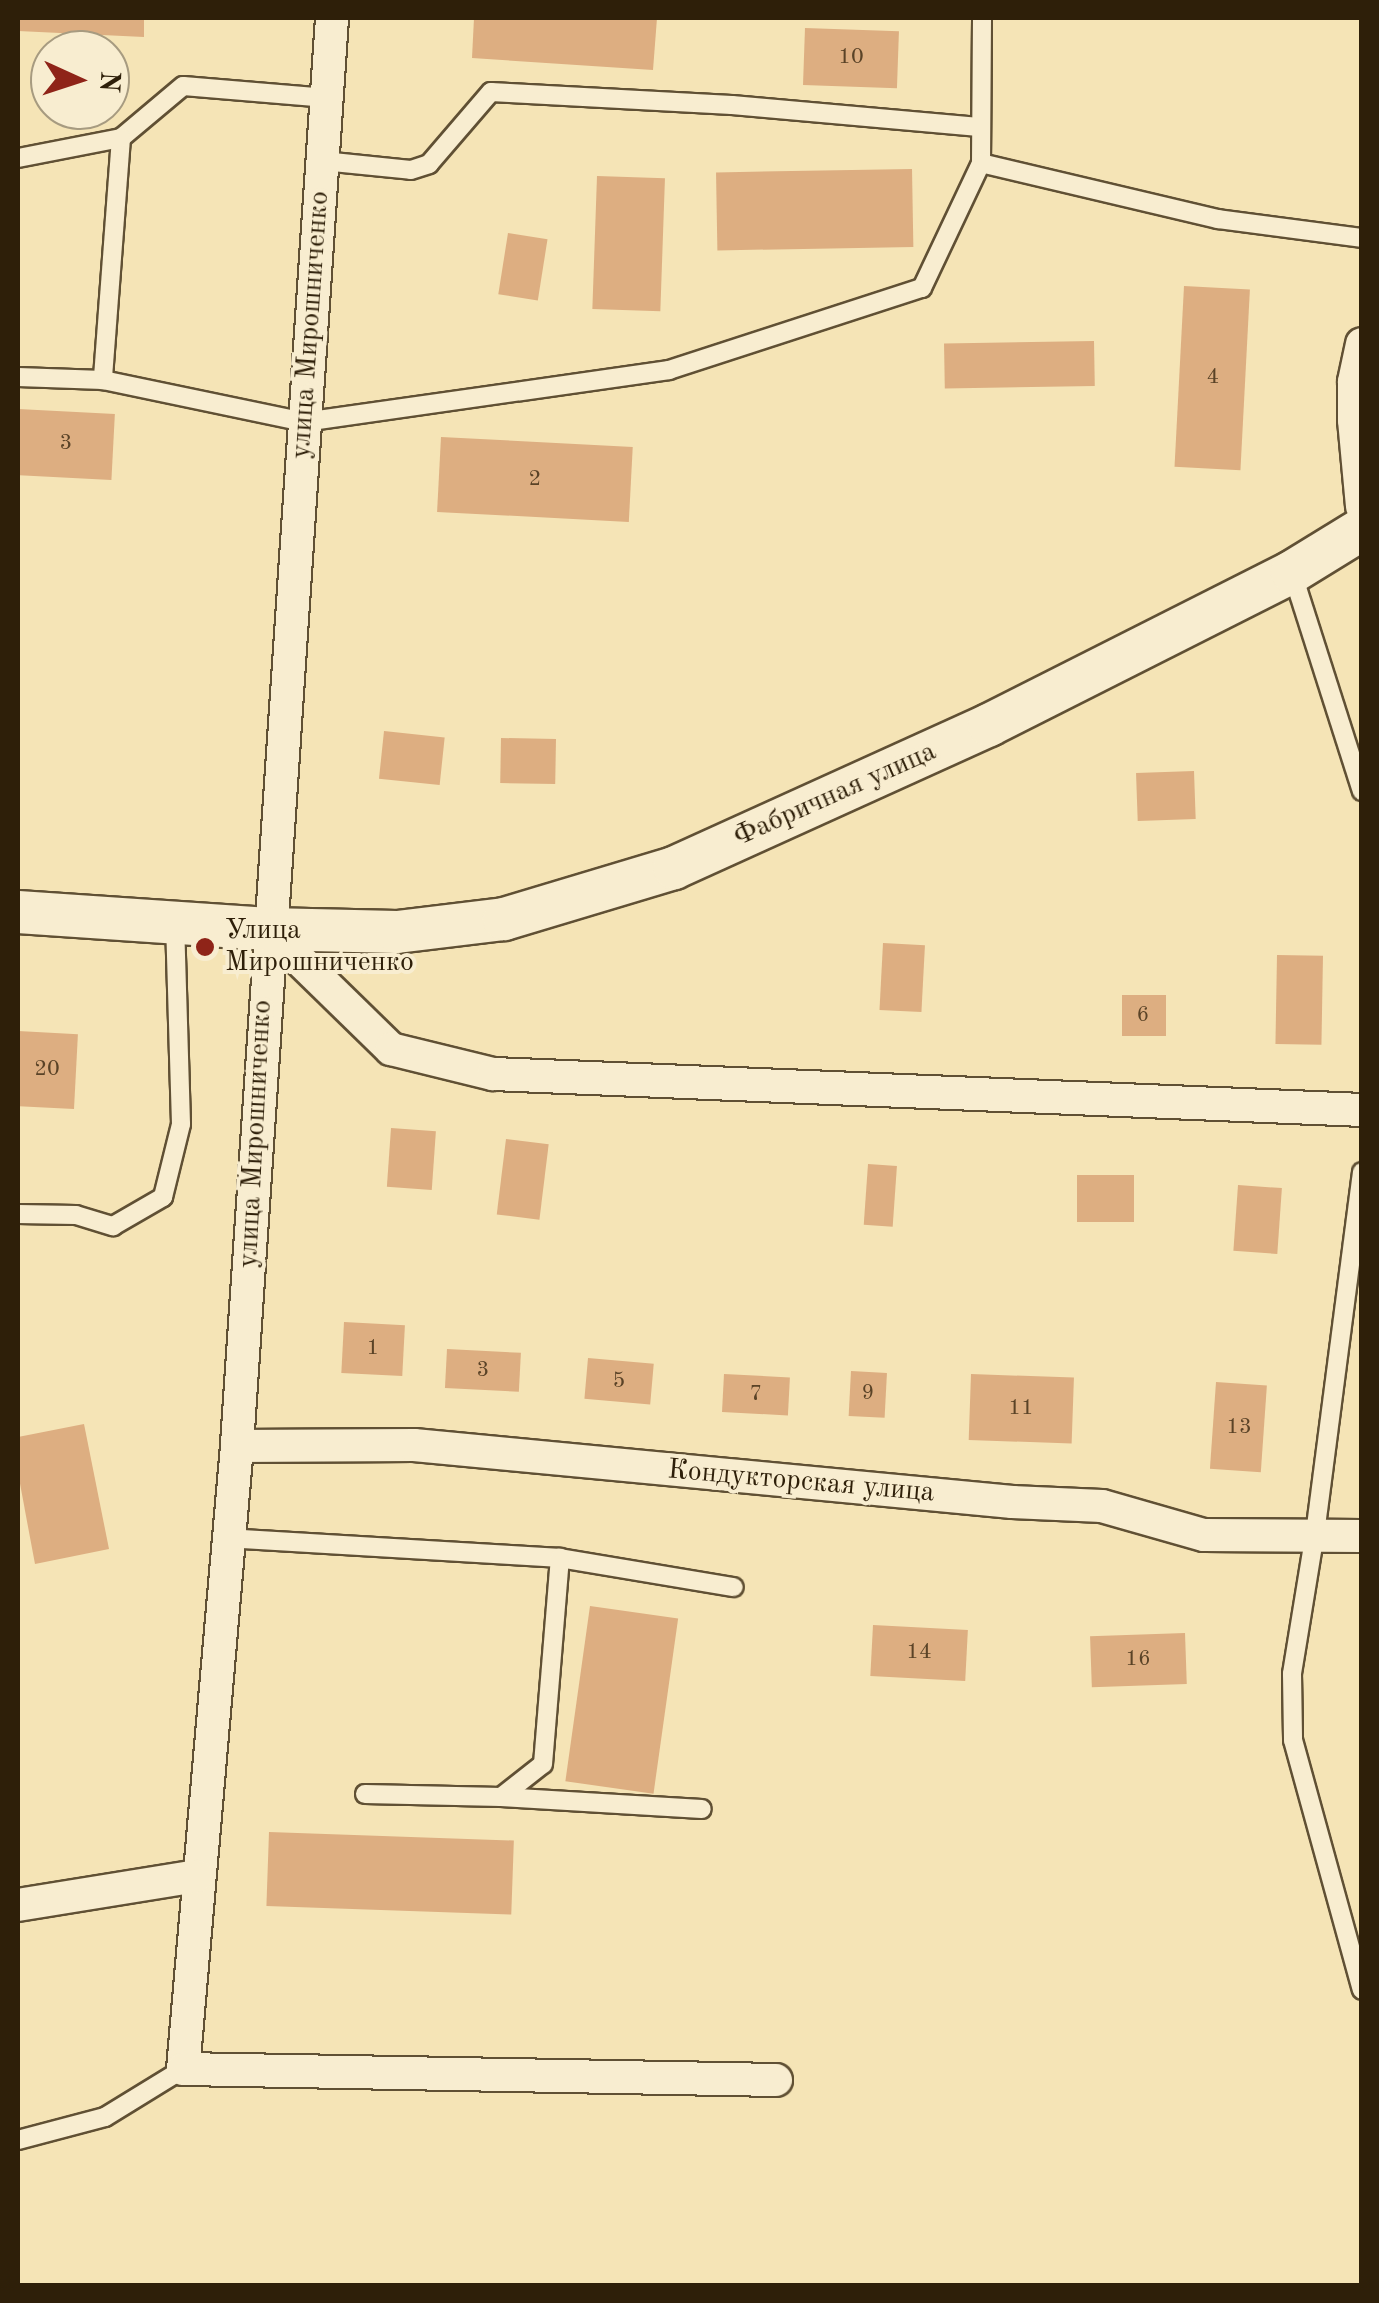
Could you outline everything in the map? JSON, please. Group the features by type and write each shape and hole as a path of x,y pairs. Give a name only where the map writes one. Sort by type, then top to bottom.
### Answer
{"street":[{"name":"улица Мирошниченко","path":"183,2069 226,1538 237,1446 268,929 332,18"},
{"path":"1362,344 1354,382 1354,420 1362,507"},
{"name":"Фабричная улица","path":"18,912 268,929 397,932 504,918 674,868 988,725 1292,572 1362,529"},
{"path":"268,929 390,1049 493,1074 1362,1110"},
{"name":"Кондукторская улица","path":"237,1446 414,1445 1012,1502 1102,1506 1204,1535 1315,1532 1362,1536"},
{"path":"18,1905 197,1876"},
{"path":"183,2069 776,2080"}],"lane":[{"path":"18,377 104,380 304,422 669,370 922,288 982,163 982,18"},
{"path":"18,158 121,138 183,86 327,98"},
{"path":"323,161 411,170 429,164 491,92 732,105 979,127"},
{"path":"104,380 121,138"},
{"path":"982,163 1218,219 1290,232 1362,238"},
{"path":"1292,572 1362,791"},
{"path":"18,1214 76,1215 113,1226 163,1197 181,1124 175,921"},
{"path":"1362,1172 1315,1532 1292,1674 1294,1740 1362,1990"},
{"path":"226,1538 560,1558 734,1587"},
{"path":"501,1798 543,1764 560,1558"},
{"path":"365,1794 702,1809"},
{"path":"18,2140 105,2118 183,2069"}],"building":[{"path":"18,18 144,18 144,37 130,36 130,30 18,31"},
{"path":"474,18 657,18 653,70 472,58"},
{"path":"805,28 899,31 897,88 803,85"},
{"path":"912,169 913,247 717,250 716,172"},
{"path":"597,176 665,178 660,311 592,309"},
{"path":"508,233 548,239 538,300 498,294"},
{"path":"1184,286 1250,289 1240,470 1175,467"},
{"path":"1094,341 1095,386 945,389 944,344"},
{"path":"18,409 115,414 111,480 18,475"},
{"path":"441,437 633,447 629,522 437,512"},
{"path":"384,731 445,737 440,785 379,779"},
{"path":"501,738 556,739 555,784 500,783"},
{"path":"1194,771 1196,819 1138,821 1136,773"},
{"path":"883,943 925,945 921,1012 879,1010"},
{"path":"1277,955 1323,956 1321,1045 1275,1044"},
{"path":"1122,995 1166,995 1166,1036 1122,1036"},
{"path":"18,1031 78,1034 74,1109 18,1106"},
{"path":"391,1128 436,1131 432,1190 387,1187"},
{"path":"506,1139 549,1144 539,1220 497,1214"},
{"path":"868,1164 897,1166 893,1227 864,1225"},
{"path":"1077,1175 1134,1175 1134,1222 1077,1222"},
{"path":"1238,1185 1282,1188 1277,1254 1233,1251"},
{"path":"344,1322 405,1325 402,1376 341,1373"},
{"path":"447,1349 521,1353 519,1392 445,1388"},
{"path":"588,1358 654,1364 650,1405 584,1399"},
{"path":"851,1371 887,1373 885,1418 849,1416"},
{"path":"724,1374 790,1377 788,1415 722,1412"},
{"path":"971,1374 1074,1378 1072,1444 969,1440"},
{"path":"1216,1382 1267,1386 1261,1472 1210,1469"},
{"path":"84,1424 109,1549 35,1564 18,1473 18,1437"},
{"path":"590,1606 678,1618 654,1794 565,1781"},
{"path":"873,1625 968,1630 965,1681 870,1676"},
{"path":"1185,1633 1187,1684 1092,1687 1090,1636"},
{"path":"269,1832 514,1841 511,1915 266,1906"}],"place":[{"name":"Улица Мирошниченко","path":"205,947"}]}
